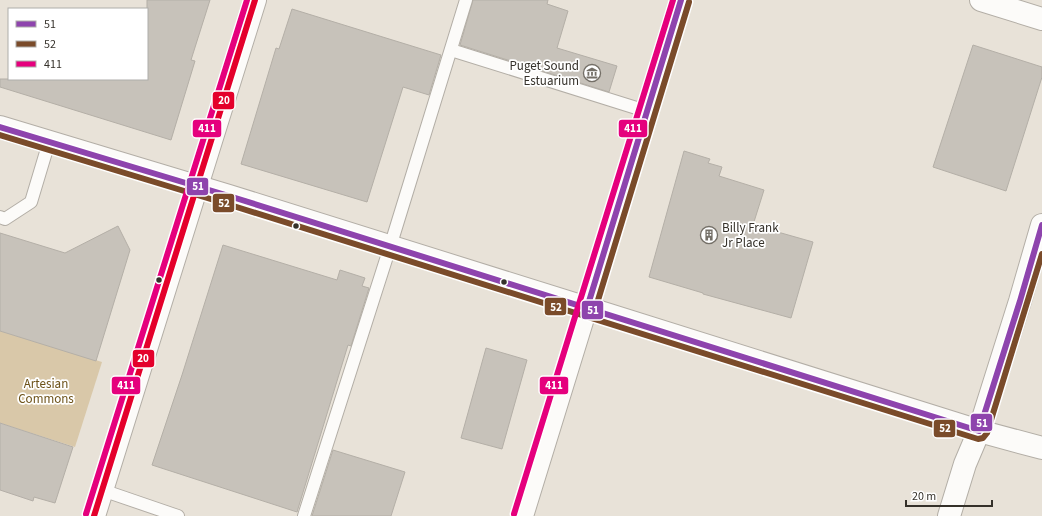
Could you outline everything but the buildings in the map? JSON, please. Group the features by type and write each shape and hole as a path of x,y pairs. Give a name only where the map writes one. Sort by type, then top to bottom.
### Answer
{"street":[{"path":"94,516 198,187 255,0"},
{"path":"522,516 681,0"},
{"path":"982,0 1042,19"},
{"path":"0,127 198,187 979,430 1042,448"},
{"path":"949,516 965,464 979,430 1042,225"}],"lane":[{"path":"304,516 390,247 466,0"},
{"path":"451,50 646,111"},
{"path":"0,218 5,219 31,202 50,142"},
{"path":"102,490 178,516"}],"green space":[{"name":"Artesian Commons","path":"0,331 102,362 75,447 0,423"}],"transit line":[{"name":"411","path":"86,514 247,0"},
{"name":"20","path":"94,516 255,0"},
{"name":"411","path":"514,514 673,0"},
{"name":"51","path":"587,308 681,0"},
{"name":"52","path":"595,310 689,2"},
{"name":"51","path":"0,127 229,196 979,431 1042,225"},
{"name":"52","path":"0,135 227,204 978,439 983,438 987,433 1042,254"}],"place":[{"name":"Puget Sound Estuarium","path":"592,73"},
{"name":"Billy Frank Jr Place","path":"709,235"}]}
